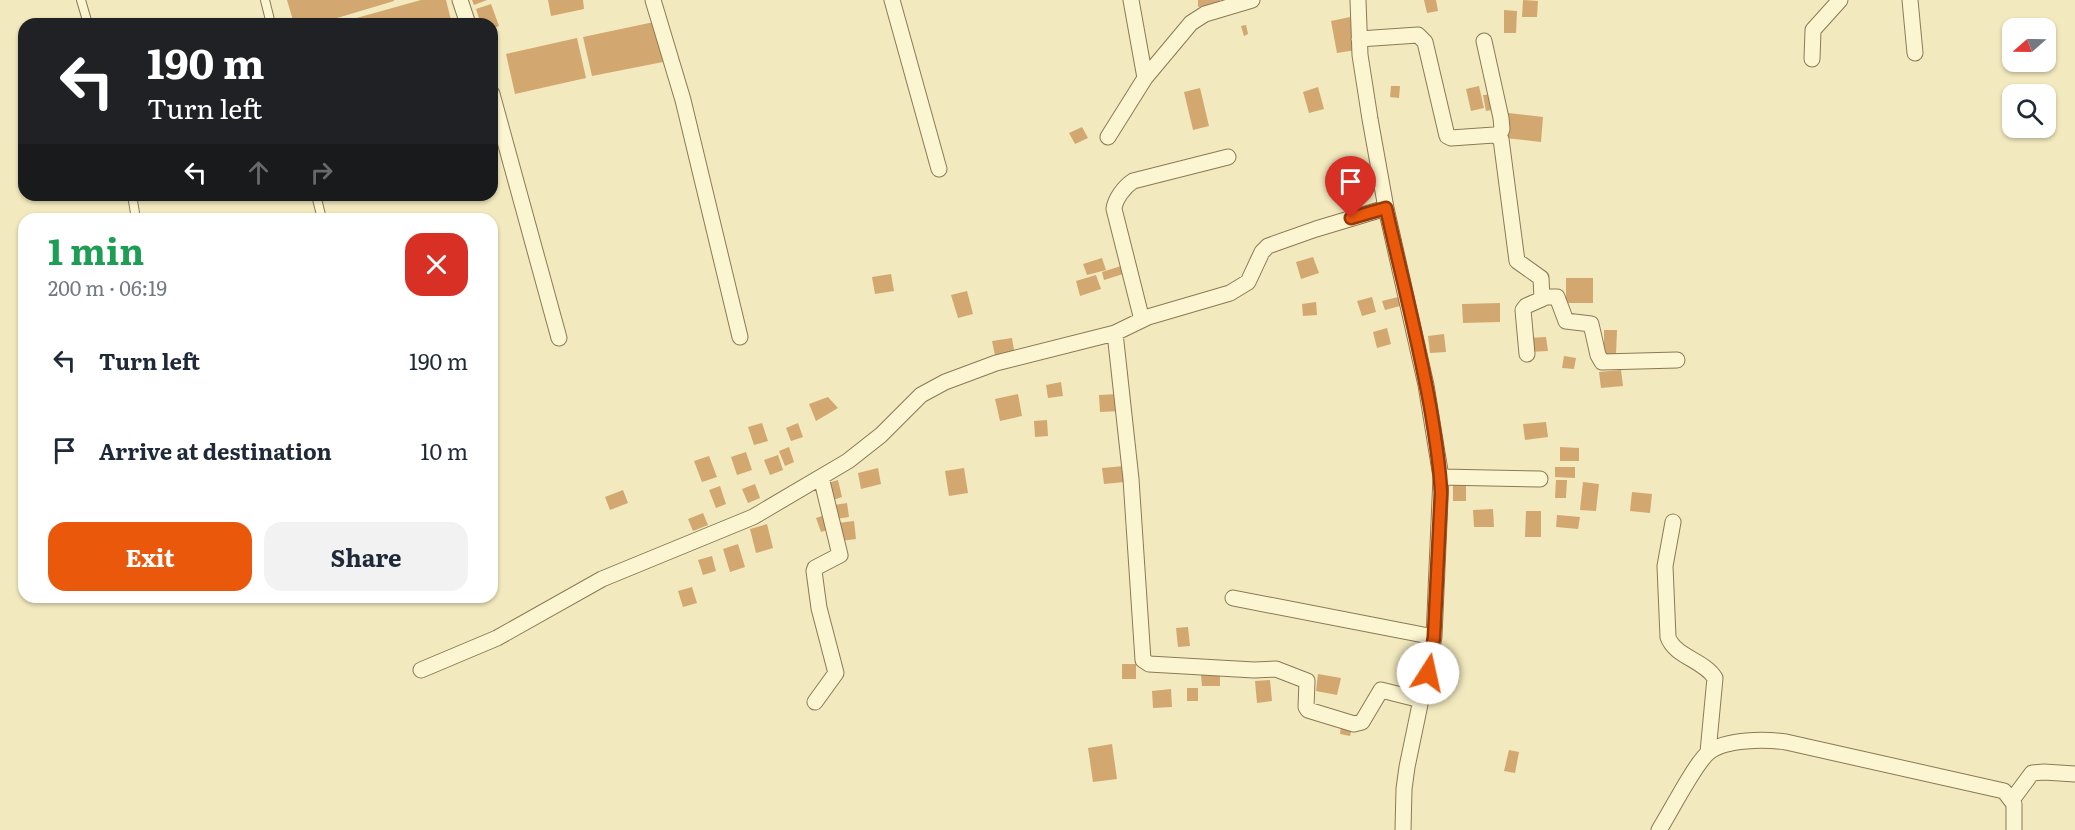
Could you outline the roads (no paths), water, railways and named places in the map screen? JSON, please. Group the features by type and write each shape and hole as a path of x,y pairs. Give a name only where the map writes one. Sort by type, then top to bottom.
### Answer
{"street":[{"path":"460,0 466,18"},
{"path":"653,0 699,159 740,337"},
{"path":"892,0 939,169"},
{"path":"1131,0 1145,78"},
{"path":"1108,137 1145,78 1196,18 1252,0"},
{"path":"1358,0 1359,39 1370,119 1386,208 1426,385 1441,477 1434,637 1407,767 1403,830"},
{"path":"1812,59 1813,30 1840,0"},
{"path":"1910,0 1915,53"},
{"path":"1359,39 1418,35 1422,37 1447,136 1451,138 1499,136"},
{"path":"1484,41 1502,118 1502,129 1499,136 1517,261 1540,276 1543,297"},
{"path":"498,116 560,338"},
{"path":"1142,320 1114,205 1128,184 1133,181 1228,157"},
{"path":"421,670 497,638 602,579 753,517 821,477 872,443 921,395 945,381 996,363 1115,333 1142,320 1230,293 1248,282 1262,252 1268,246 1386,208"},
{"path":"1527,354 1523,310 1543,297 1557,297 1566,321 1591,324 1598,355 1602,362 1677,360"},
{"path":"1115,333 1131,479 1143,660 1149,664 1254,670 1276,669 1307,681 1308,710 1354,724 1362,722 1381,690 1421,700"},
{"path":"815,702 836,673 819,608 814,571 815,568 840,555 821,477"},
{"path":"1441,477 1540,479"},
{"path":"1659,830 1708,752 1714,678 1710,672 1672,646 1668,637 1665,566 1673,522"},
{"path":"1233,598 1434,637"},
{"path":"1708,752 1722,746 1752,741 1786,742 2004,791 2012,800 2015,810 2014,830"},
{"path":"2012,800 2032,773 2044,771 2075,774"}],"lane":[{"path":"81,0 86,18"},
{"path":"265,0 270,18"}]}
